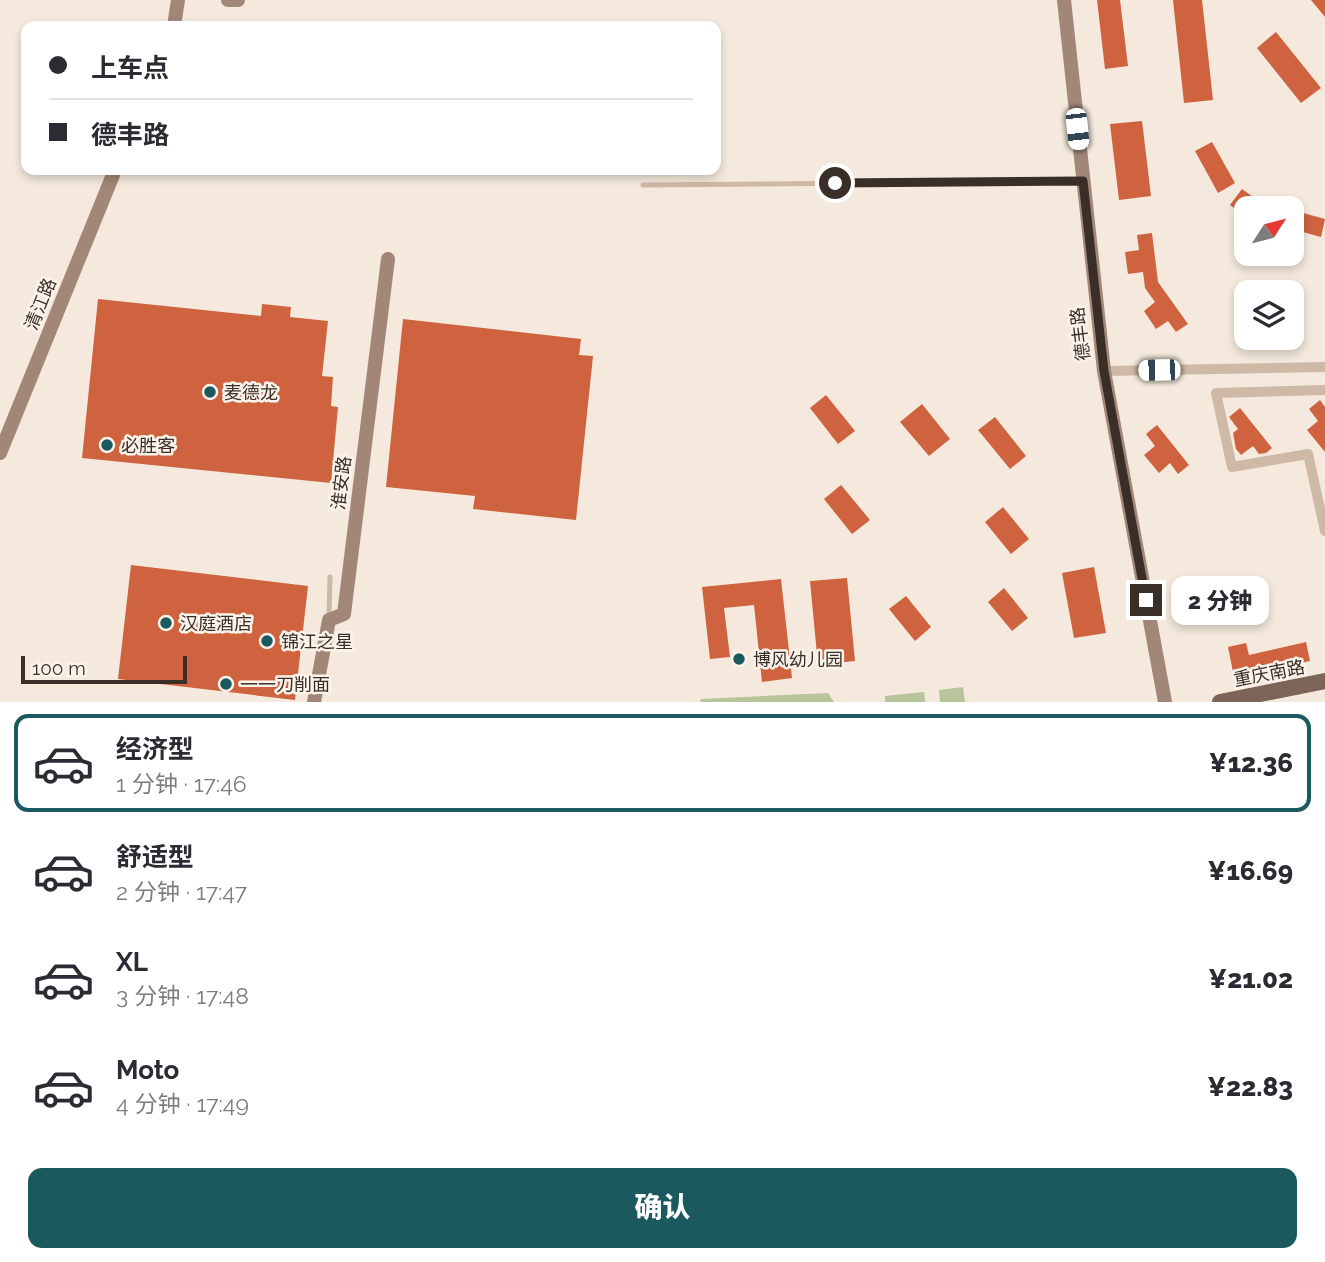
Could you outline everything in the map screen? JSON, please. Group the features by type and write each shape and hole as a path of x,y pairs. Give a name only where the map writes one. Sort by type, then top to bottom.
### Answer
{"main road":[{"name":"重庆南路","path":"1220,702 1325,681"}],"street":[{"path":"175,21 178,0"},
{"path":"228,0 238,0"},
{"name":"德丰路","path":"1064,0 1104,371 1165,702"},
{"name":"清江路","path":"0,453 114,175"},
{"name":"淮安路","path":"314,702 329,620 344,614 388,259"},
{"path":"1104,371 1325,367"},
{"path":"1325,390 1216,393 1232,467 1308,454 1325,531"}],"lane":[{"path":"643,186 1083,181"},
{"path":"329,620 330,577"}],"green space":[{"path":"963,687 965,702 940,702 939,690"},
{"path":"924,692 925,702 885,702 885,696"},
{"path":"828,693 834,702 700,702 701,699"}],"building":[{"path":"1097,0 1120,0 1128,66 1105,69"},
{"path":"1173,0 1202,0 1213,100 1184,103"},
{"path":"1311,0 1325,0 1325,17"},
{"path":"1276,32 1321,88 1301,103 1257,48"},
{"path":"1142,121 1151,196 1119,200 1110,124"},
{"path":"1212,142 1235,183 1218,193 1195,151"},
{"path":"1242,189 1252,196 1237,196"},
{"path":"1304,213 1325,219 1321,237 1304,232"},
{"path":"1152,233 1158,282 1188,324 1176,332 1168,321 1156,329 1144,311 1155,302 1145,288 1143,272 1128,274 1125,252 1139,250 1137,235"},
{"name":"麦德龙","path":"98,299 261,316 262,304 291,307 290,317 328,321 322,376 333,377 331,406 338,407 331,483 82,458"},
{"path":"403,319 581,339 579,355 593,356 576,520 473,509 475,496 386,487"},
{"path":"826,395 855,431 838,444 810,408"},
{"path":"1320,400 1325,407 1325,452 1307,430 1318,421 1309,409"},
{"path":"922,404 950,439 929,456 900,422"},
{"path":"1240,408 1272,448 1266,453 1259,454 1253,446 1241,455 1236,449 1233,433 1238,429 1229,417"},
{"path":"995,417 1026,456 1010,469 978,430"},
{"path":"1157,425 1189,465 1178,474 1170,463 1159,473 1144,455 1155,446 1146,434"},
{"path":"841,485 870,520 852,534 824,499"},
{"path":"1003,507 1029,539 1011,554 985,522"},
{"path":"131,565 308,586 295,700 118,679"},
{"path":"1094,567 1106,633 1074,638 1062,573"},
{"path":"847,578 855,661 818,665 810,581"},
{"path":"781,579 792,678 762,682 754,605 724,608 730,657 710,659 702,587"},
{"path":"1004,588 1028,618 1012,631 988,602"},
{"path":"906,596 931,627 915,641 889,609"},
{"path":"1306,642 1310,661 1234,677 1228,647 1246,643 1249,655"}],"place":[{"name":"麦德龙","path":"210,392"},
{"name":"必胜客","path":"107,445"},
{"name":"汉庭酒店","path":"166,623"},
{"name":"锦江之星","path":"267,641"},
{"name":"博风幼儿园","path":"739,659"},
{"name":"一一刀削面","path":"226,684"}],"route":[{"path":"835,183 1083,181 1104,371 1146,600"}]}
